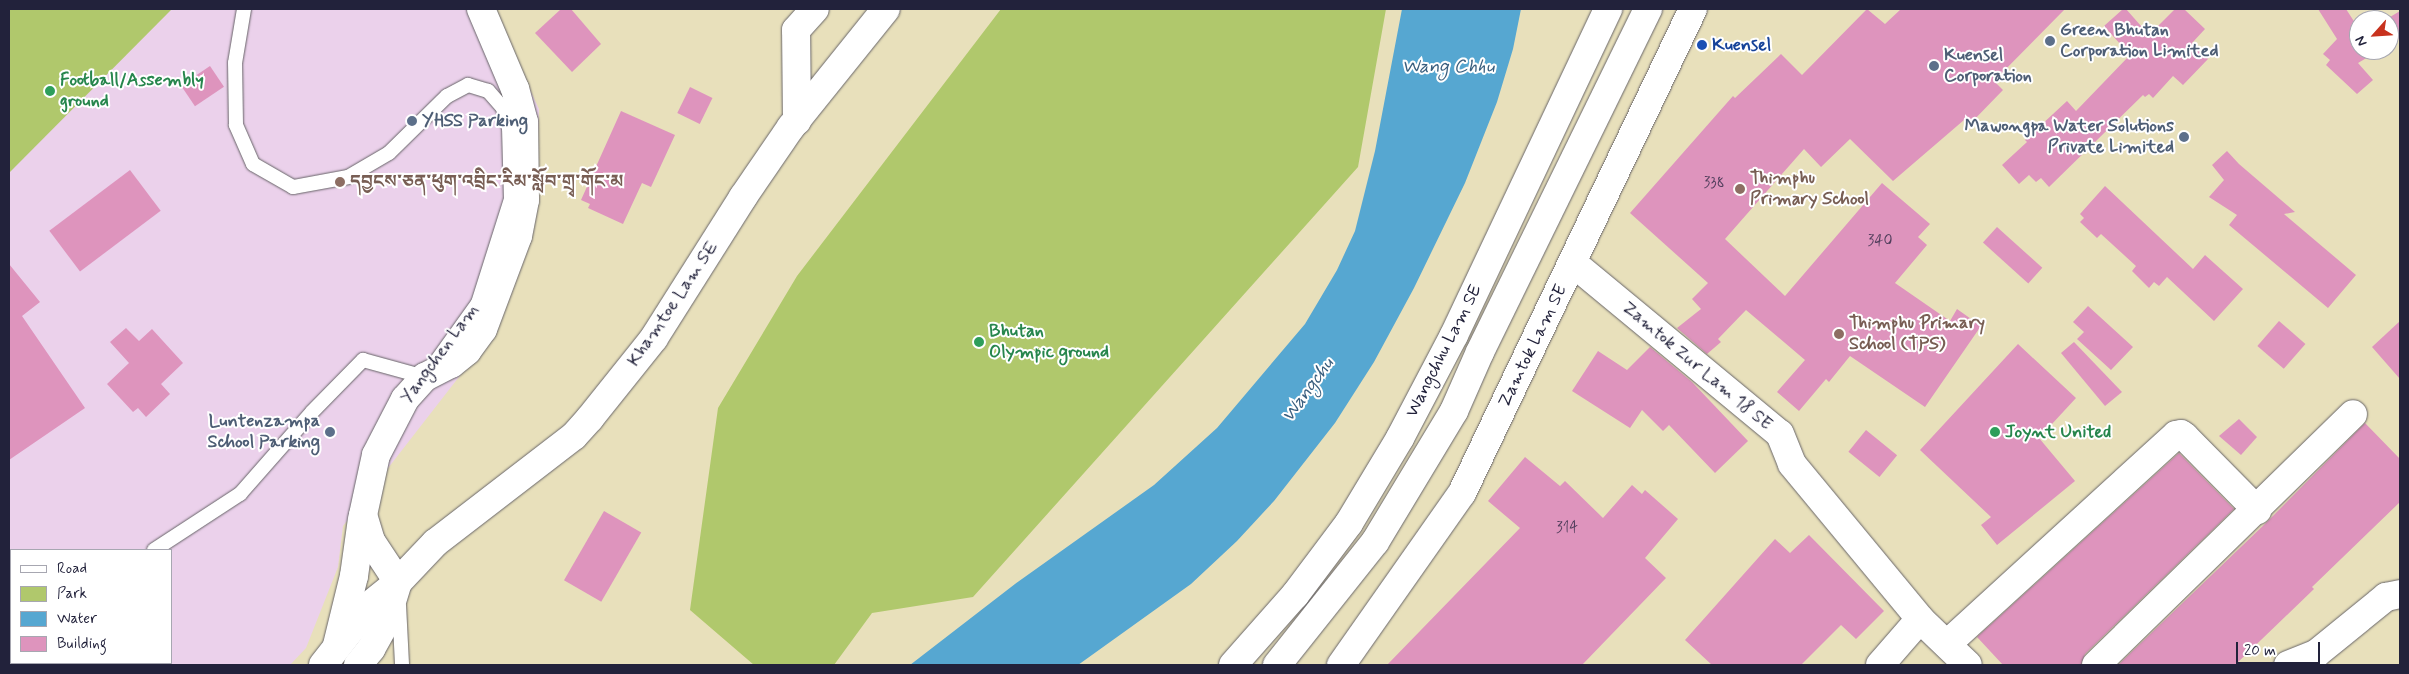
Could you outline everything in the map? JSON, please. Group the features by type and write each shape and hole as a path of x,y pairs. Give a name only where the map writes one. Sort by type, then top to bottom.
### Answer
{"main road":[{"path":"425,377 451,364 467,351 483,329 518,236 525,200 524,122 515,89 481,9"},
{"path":"796,121 796,30 816,9"},
{"name":"Khamtoe Lam SE","path":"330,655 370,605 398,582 435,543 554,452 574,436 585,424 654,338 743,197 796,121 886,9"},
{"name":"Wangchhu Lam SE","path":"1233,665 1307,579 1349,523 1400,438 1454,335 1608,9"},
{"name":"Wangchhu Lam SE","path":"1277,665 1375,542 1450,419 1480,352 1648,9"},
{"name":"Zamtok Lam SE","path":"1341,665 1462,493 1693,9"},
{"name":"Zamtok Zur Lam 18 SE","path":"1573,263 1780,434 1792,464 1920,619 1968,665"},
{"name":"Yangchen Lam","path":"330,655 353,584 363,516 376,455 405,399 425,377"},
{"path":"2096,665 2353,414"},
{"path":"1947,644 2176,435 2181,434 2185,437 2256,510"},
{"name":"Yangchen Lam","path":"363,516 371,541 398,582"},
{"name":"Khamtoe Lam SE","path":"358,665 371,649 385,624 398,582"},
{"path":"2288,665 2317,653 2386,597 2400,594"},
{"path":"1880,665 1920,619"}],"lane":[{"name":"Yangchen Lam","path":"244,9 235,63 236,125 253,164 293,187 348,177 389,153 448,96 468,85 488,91 503,108 509,128 511,200 478,303 425,377"},
{"path":"156,549 240,494 312,412 363,360 425,377"},
{"path":"398,582 402,665"}],"shaded area":[{"path":"9,9 492,9 539,109 535,217 490,337 343,526 338,567 306,648 290,665 9,665"}],"green space":[{"name":"Football/Assembly ground","path":"9,9 172,9 9,173"},
{"name":"Bhutan Olympic ground","path":"1001,9 1386,9 1358,167 973,597 872,613 834,665 754,665 690,610 718,408 797,276"}],"water":[{"name":"Wang Chhu","path":"1402,9 1521,9 1513,49 1497,102 1465,183 1414,288 1374,362 1335,423 1274,501 1237,541 1191,584 1078,665 910,665 1015,584 1154,485 1217,428 1305,324 1337,270 1355,231 1375,151"}],"building":[{"path":"561,9 571,9 601,44 572,72 535,33"},
{"path":"1867,9 1885,24 1901,9 2065,9 1994,81 2003,90 1969,125 1964,120 1893,181 1850,139 1821,167 1804,149 1725,239 1785,296 1882,183 1930,224 1918,237 1927,245 1895,283 1950,321 1957,309 1981,326 1925,407 1850,356 1829,382 1826,379 1799,411 1777,392 1805,360 1746,310 1718,339 1721,342 1707,354 1677,328 1701,309 1692,299 1708,283 1630,213 1733,96 1735,98 1781,54 1802,75"},
{"path":"2123,9 2126,9 2149,35 2175,9 2184,9 2205,29 2192,43 2208,59 2183,85 2173,76 2153,98 2149,94 2145,97 2143,95 2049,187 2041,178 2036,182 2029,175 2019,184 2002,165 2027,142 2025,140 2067,101 2076,111 2130,55 2104,26"},
{"path":"2318,9 2346,9 2349,14 2349,60 2363,60 2358,63 2373,80 2357,94 2326,65 2330,60 2323,54 2337,39"},
{"path":"2400,11 2399,39 2399,12"},
{"path":"210,66 224,87 195,106 181,86"},
{"path":"690,87 712,98 700,124 677,113"},
{"path":"621,111 675,135 651,187 642,183 623,224 588,208 590,204 581,200"},
{"path":"2227,151 2239,164 2295,212 2284,214 2356,275 2328,308 2229,225 2237,215 2209,197 2224,180 2212,165"},
{"path":"130,170 161,211 80,272 49,231"},
{"path":"2105,186 2193,269 2205,255 2243,289 2214,321 2167,277 2159,286 2154,282 2149,288 2132,271 2136,266 2101,234 2097,238 2080,222 2084,218 2080,214"},
{"path":"1997,227 2042,268 2028,283 1983,243"},
{"path":"9,264 40,302 22,316 85,408 9,460"},
{"path":"2088,306 2133,347 2111,370 2077,339 2084,332 2073,322"},
{"path":"2279,321 2305,344 2284,369 2257,346"},
{"path":"2400,321 2400,379 2372,347"},
{"path":"126,328 139,341 152,329 183,363 161,384 170,394 146,417 138,408 133,412 107,384 129,363 110,342"},
{"path":"2074,342 2122,392 2105,406 2061,353"},
{"path":"2018,344 2076,398 2039,438 2075,481 1997,545 1981,525 1991,517 1920,450"},
{"path":"1650,347 1692,382 1748,441 1715,473 1669,425 1663,431 1642,410 1630,428 1572,391 1598,351 1627,370"},
{"path":"2239,419 2257,437 2241,455 2219,436"},
{"path":"2365,423 2400,459 2400,502 2312,587 2314,589 2235,665 2118,665 2268,521"},
{"path":"1866,430 1897,455 1879,477 1848,452"},
{"path":"2179,453 2234,509 2085,654 2081,665 2003,665 1977,637"},
{"path":"1525,457 1560,486 1565,481 1603,518 1632,485 1642,494 1645,490 1678,519 1645,558 1666,578 1582,665 1387,665 1520,528 1488,501"},
{"path":"604,511 641,532 601,602 564,580"},
{"path":"1809,535 1884,611 1856,639 1841,625 1801,665 1712,665 1685,640 1775,539 1790,553"}],"place":[{"name":"Green Bhutan Corporation Limited","path":"2050,41"},
{"name":"Kuensel","path":"1702,45"},
{"name":"Kuensel Corporation","path":"1934,66"},
{"name":"Football/Assembly ground","path":"50,91"},
{"name":"YHSS Parking","path":"412,121"},
{"name":"Mawongpa Water Solutions Private Limited","path":"2184,137"},
{"name":"དབྱངས་ཅན་ཕུག་འབྲིང་རིམ་སློབ་གྲྭ་གོང་མ","path":"340,182"},
{"name":"Thimphu Primary School","path":"1740,189"},
{"name":"Thimphu Primary School (TPS)","path":"1839,334"},
{"name":"Bhutan Olympic ground","path":"979,342"},
{"name":"Luntenzampa School Parking","path":"330,432"},
{"name":"Joynt United","path":"1995,432"}],"water label":[{"name":"Wangchu","path":"1308,390"}]}
